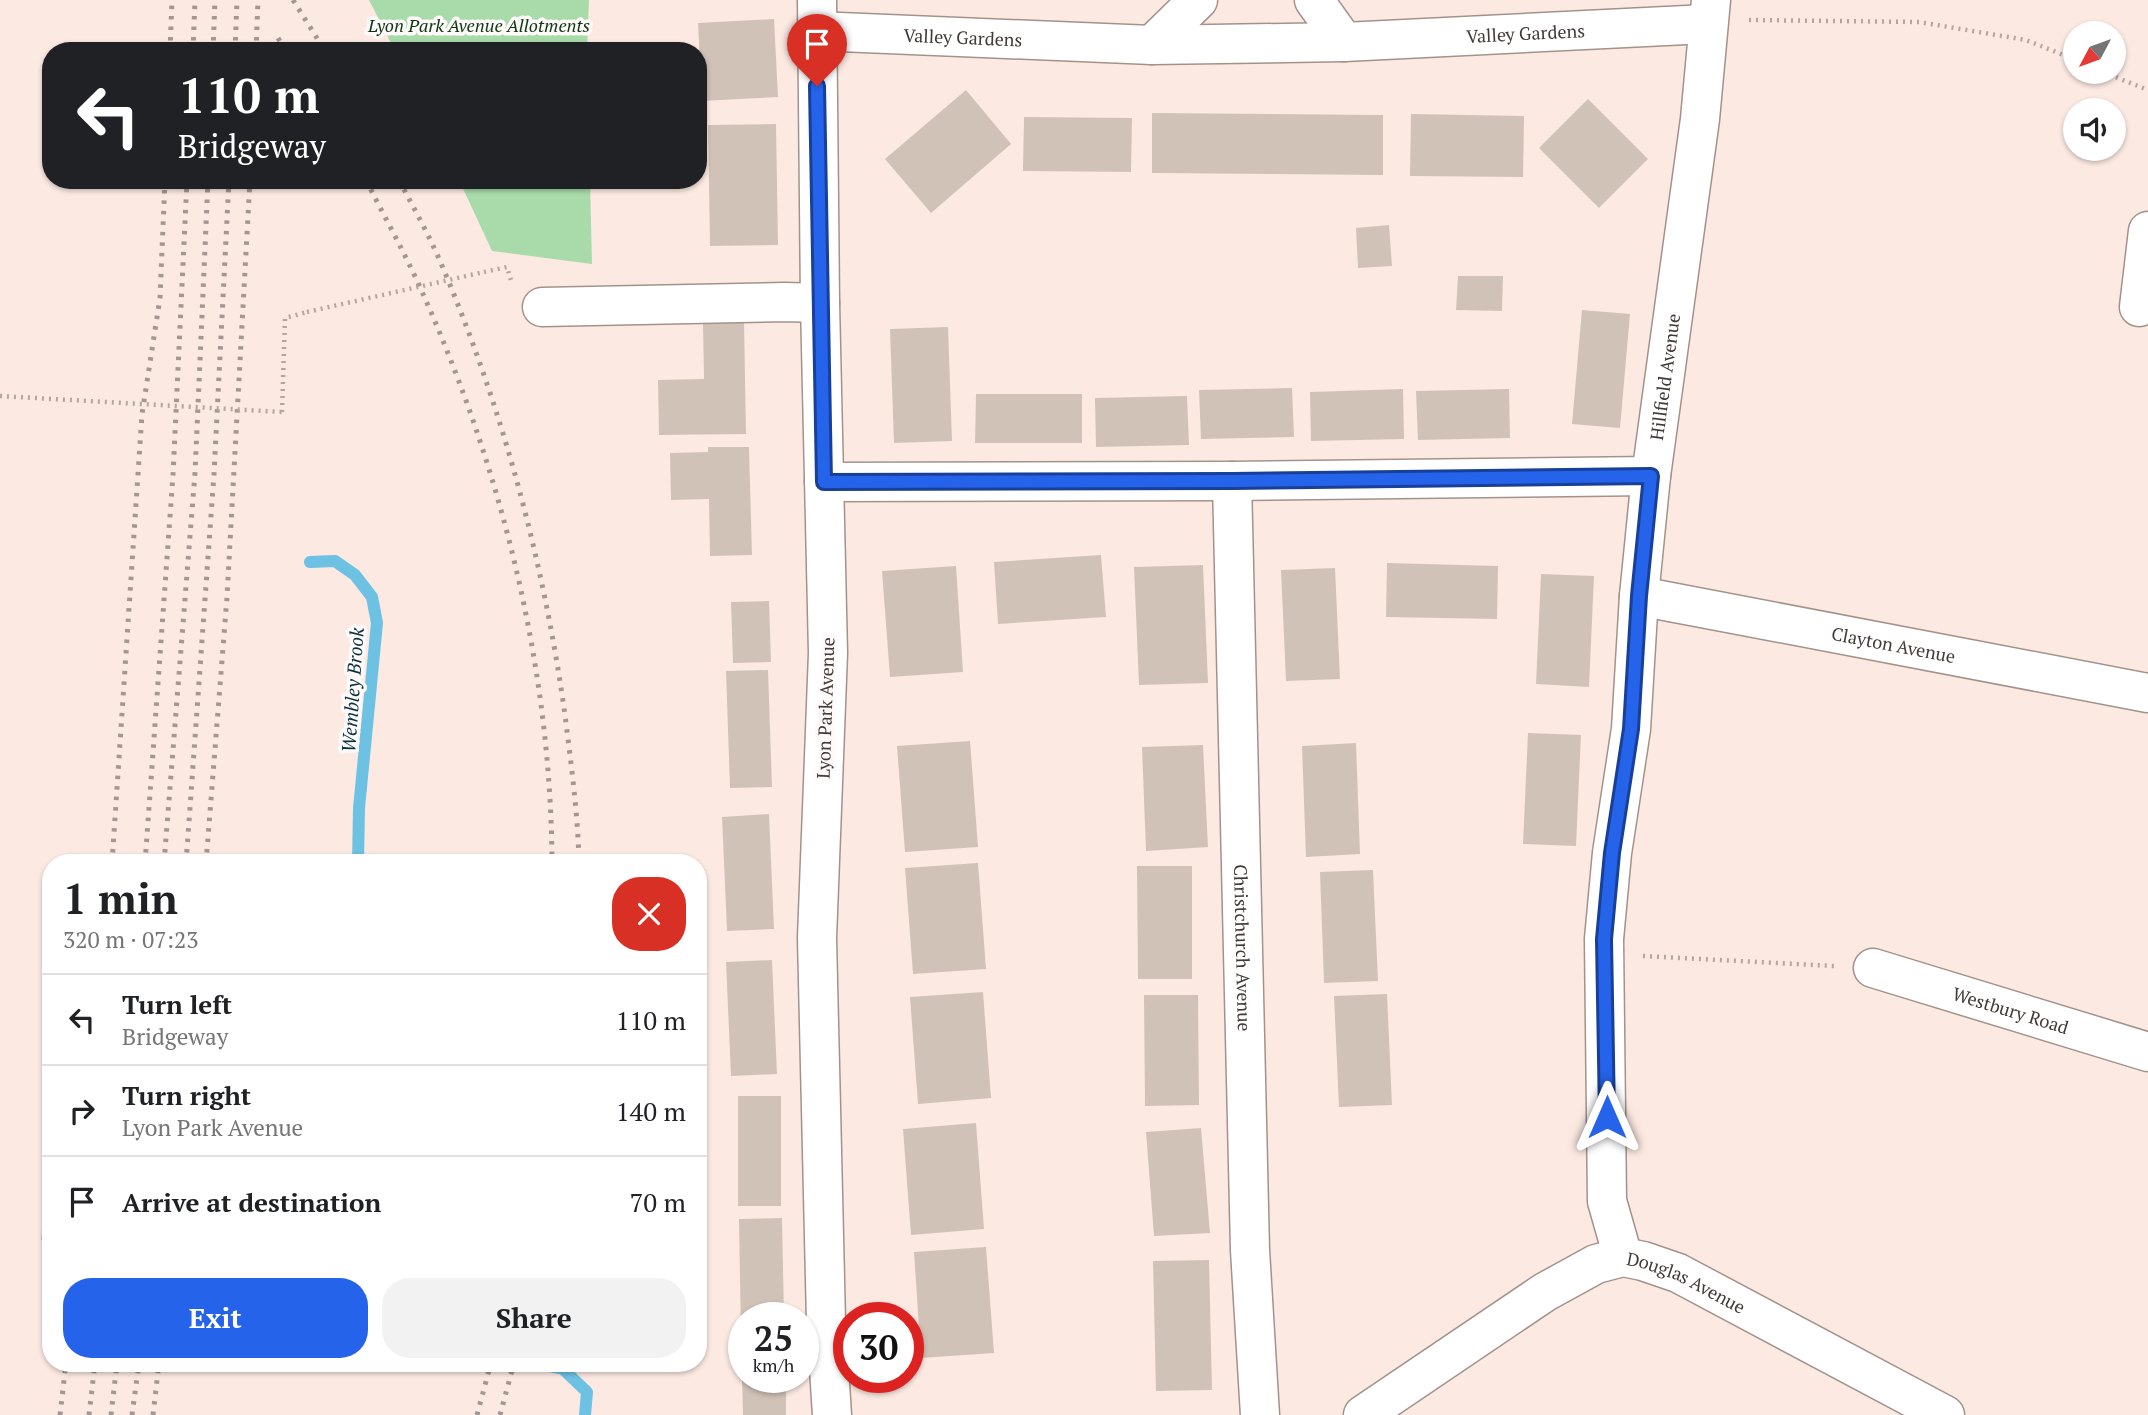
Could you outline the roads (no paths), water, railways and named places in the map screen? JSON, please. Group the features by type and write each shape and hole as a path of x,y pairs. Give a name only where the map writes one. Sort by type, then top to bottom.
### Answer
{"street":[{"path":"1153,45 1198,0"},
{"path":"1314,0 1344,42"},
{"name":"Valley Gardens","path":"817,16 1153,45 1344,42 1709,12"},
{"name":"Hillfield Avenue","path":"1623,1257 1607,1200 1604,939 1612,853 1631,729 1639,596 1651,476 1700,119 1709,12"},
{"name":"Lyon Park Avenue","path":"817,16 828,653 817,938 826,1322 832,1415"},
{"path":"2139,307 2148,231"},
{"path":"542,307 820,303"},
{"path":"824,482 1651,476"},
{"name":"Christchurch Avenue","path":"1232,481 1250,1250 1260,1415"},
{"name":"Clayton Avenue","path":"1639,596 2148,693"},
{"name":"Westbury Road","path":"1873,968 2148,1052"},
{"name":"Douglas Avenue","path":"1363,1415 1545,1292 1596,1264 1623,1257 1678,1273 1945,1415"}],"waterway":[{"name":"Wembley Brook","path":"310,562 335,561 355,575 372,597 377,623 359,808 358,854"},
{"name":"Wembley Brook","path":"566,1372 587,1392 585,1415"}],"railway":[{"path":"170,42 172,0"},
{"path":"193,42 195,0"},
{"path":"213,42 215,0"},
{"path":"235,42 237,0"},
{"path":"256,42 258,0"},
{"path":"293,0 319,42"},
{"path":"278,38 280,42"},
{"path":"113,854 142,414 160,298 165,189"},
{"path":"146,854 173,475 187,189"},
{"path":"165,854 195,473 208,189"},
{"path":"187,854 214,474 229,189"},
{"path":"207,854 227,597 250,189"},
{"path":"371,189 416,279 451,361 498,500 532,644 543,717 552,854"},
{"path":"404,189 435,251 483,371 532,541 545,598 565,715 579,854"},
{"path":"60,1415 65,1372"},
{"path":"89,1415 94,1372"},
{"path":"111,1415 116,1372"},
{"path":"132,1415 138,1372"},
{"path":"153,1415 158,1372"},
{"path":"477,1415 489,1372"},
{"path":"500,1415 512,1372"}],"park label":[{"name":"Lyon Park Avenue Allotments","path":"479,25"}]}
